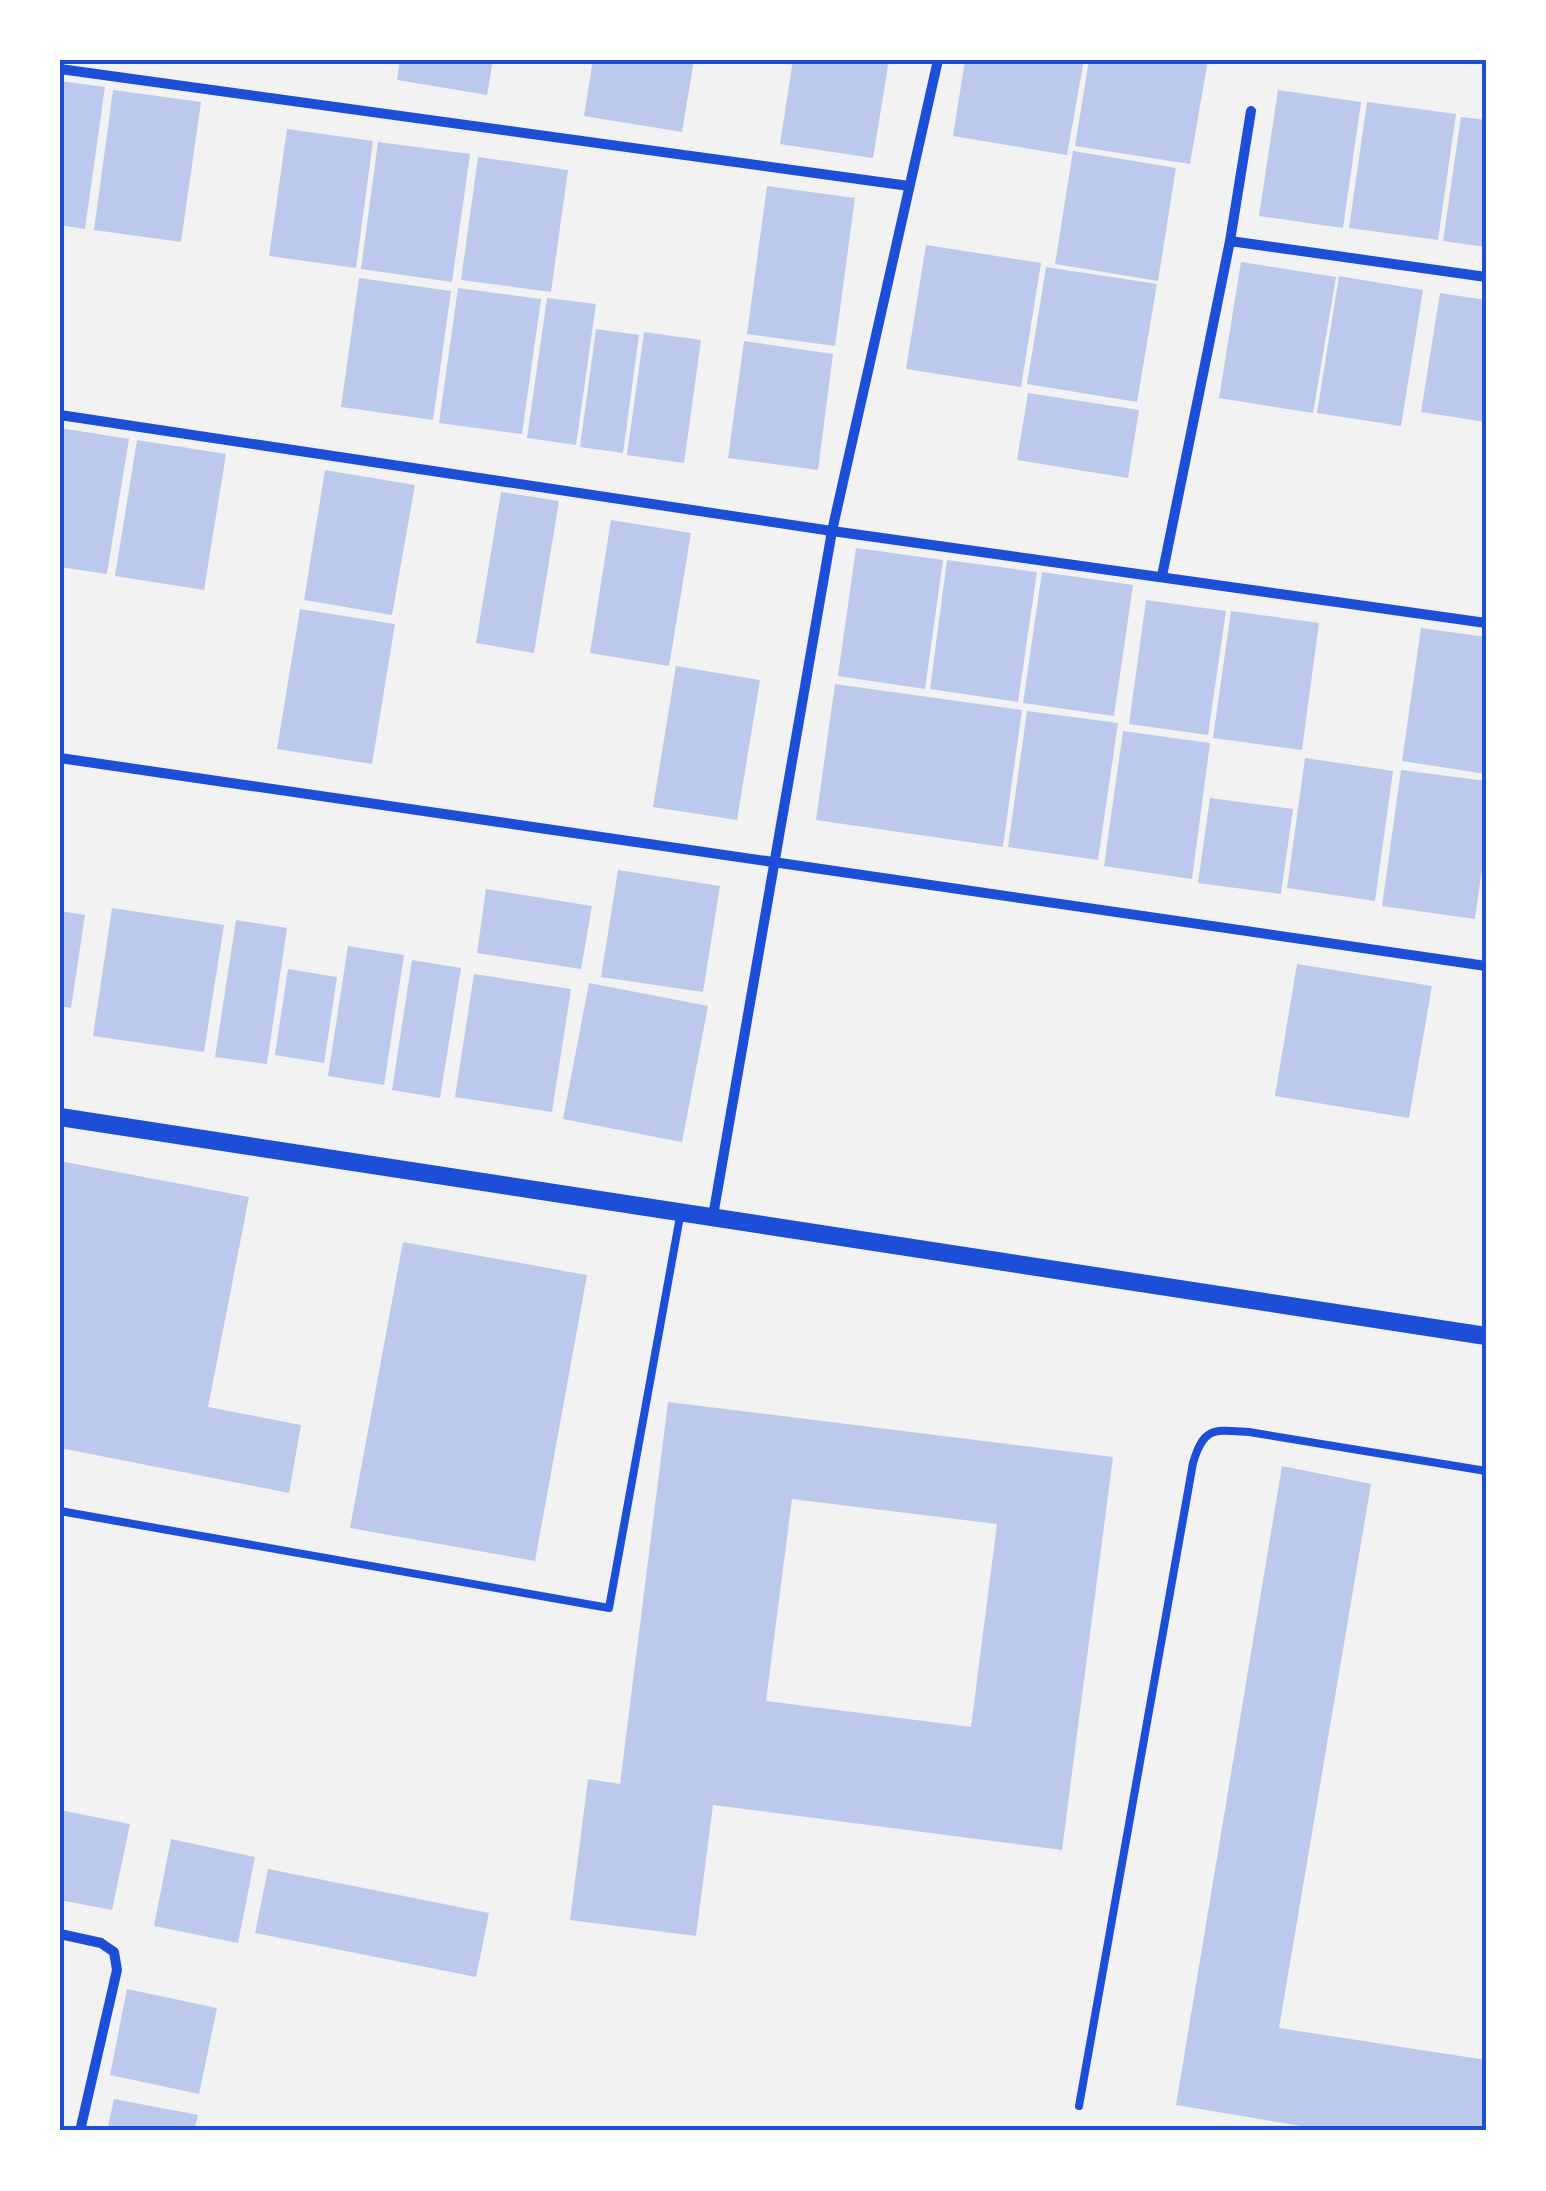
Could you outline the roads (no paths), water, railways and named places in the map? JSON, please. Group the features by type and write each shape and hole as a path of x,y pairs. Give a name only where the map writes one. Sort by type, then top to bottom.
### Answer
{"street":[{"path":"714,1216 832,530 938,60"},
{"path":"60,69 909,186"},
{"path":"1162,576 1230,241 1251,112"},
{"path":"1230,241 1486,277"},
{"path":"60,415 1486,623"},
{"path":"60,758 1486,966"},
{"path":"60,1117 1486,1336"},
{"path":"60,1934 102,1944 114,1952 117,1970 80,2131"}],"lane":[{"path":"60,1510 609,1608 681,1211"},
{"path":"1078,2106 1192,1463 1200,1440 1215,1430 1249,1432 1486,1471"}]}
